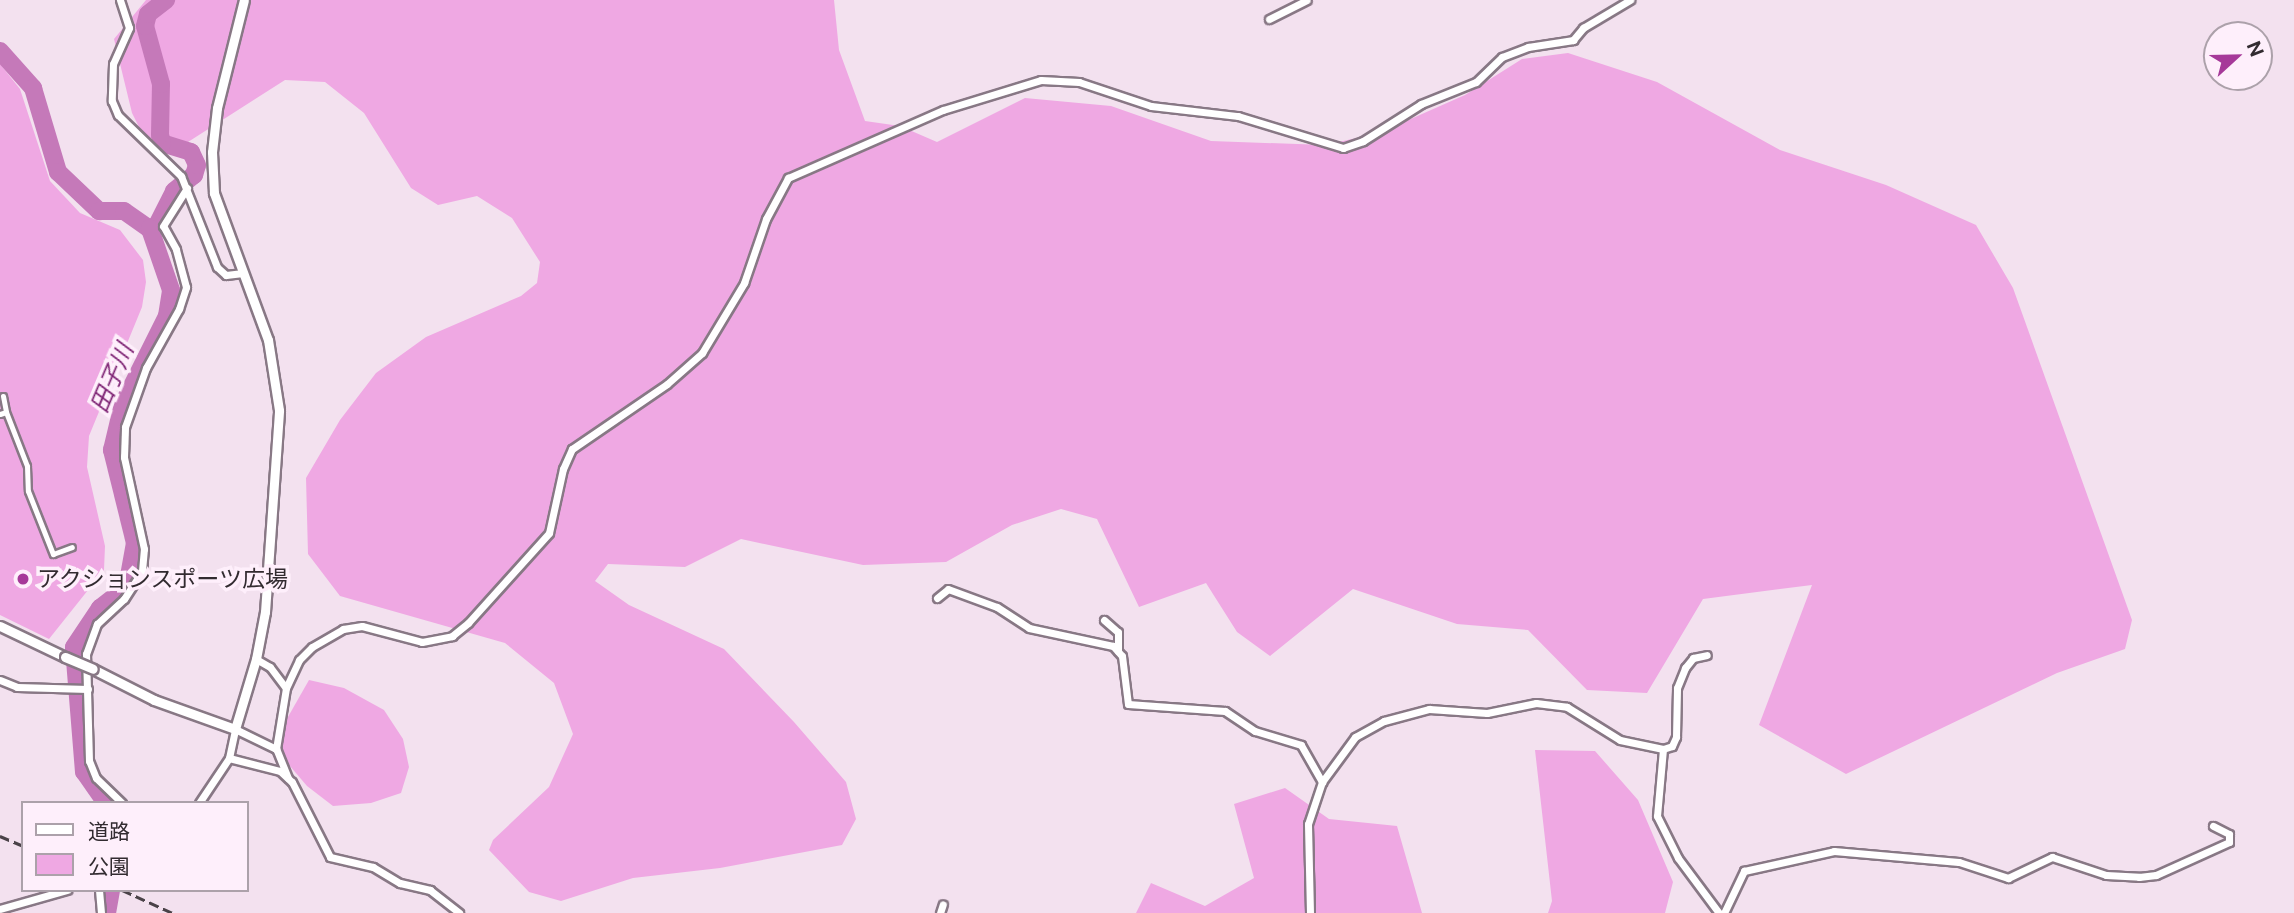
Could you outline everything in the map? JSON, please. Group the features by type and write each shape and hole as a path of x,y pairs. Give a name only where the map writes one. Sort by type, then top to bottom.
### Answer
{"street":[{"path":"120,0 129,28 113,64 112,101 126,125 181,176 217,267 226,275 243,273"},
{"path":"200,801 229,758 256,659 265,612 276,495 279,410 268,340 214,193 212,152 217,108 244,0"},
{"path":"1269,19 1307,0"},
{"path":"459,913 430,890 400,883 373,867 330,857 288,778 276,749 286,688 312,647 343,629 362,626 422,642 452,636 468,623 549,533 572,449 667,384 702,353 744,283 766,219 788,178 943,110 1041,80 1079,82 1151,106 1238,116 1343,148 1363,141 1421,104 1476,82 1512,53 1573,40 1583,28 1630,0"},
{"path":"120,801 96,778 89,761 86,654 97,624 117,607 142,572 144,549 124,457 125,427 146,368 179,309 186,287 176,249 163,226 186,187"},
{"path":"3,396 3,413 27,466 28,491 53,554 72,547"},
{"path":"937,598 948,589 997,607 1029,628 1118,651"},
{"path":"1104,620 1118,632 1118,651 1128,704 1225,711 1255,731 1301,745 1322,782"},
{"path":"0,626 155,699 235,729 276,749"},
{"path":"1310,913 1308,824 1322,782 1354,737 1367,729 1437,708 1471,713 1536,703 1567,707 1620,740 1662,749 1672,746 1675,737 1676,688 1685,668 1693,658 1707,655"},
{"path":"256,659 270,667 286,688"},
{"path":"0,680 17,687 71,691 89,689"},
{"path":"1662,749 1657,816 1678,858 1722,913 1744,871 1834,851 1959,862 2008,878 2052,857 2106,874 2139,877 2156,875 2229,842 2229,834 2213,826"},
{"path":"229,758 280,771 288,778"},
{"path":"0,909 60,892"},
{"path":"99,892 101,913"}],"green space":[{"path":"146,0 834,0 839,50 865,121 900,126 937,142 1025,98 1111,106 1211,141 1325,145 1379,133 1465,95 1522,59 1568,53 1657,82 1780,150 1886,185 1976,225 2013,288 2132,620 2125,649 2057,673 1846,774 1759,725 1812,585 1703,599 1647,693 1587,690 1528,630 1457,624 1353,589 1270,656 1237,632 1206,583 1139,607 1097,519 1061,509 1012,525 946,562 863,565 741,539 685,567 608,564 595,581 629,605 724,649 794,722 846,782 856,819 842,845 720,868 633,878 561,901 529,892 489,850 493,840 549,787 573,734 554,683 505,643 340,596 308,554 306,478 340,420 376,373 426,337 521,296 537,283 540,262 512,218 477,196 438,205 411,188 364,113 325,82 285,80 188,142 154,157 132,113 114,39"},
{"path":"0,64 20,89 50,181 80,213 120,230 143,260 146,282 142,307 89,436 87,467 105,546 104,570 49,639 0,615"},
{"path":"309,680 344,688 384,710 403,739 409,767 401,793 371,803 333,806 307,786 272,745"},
{"path":"1535,750 1595,751 1638,800 1673,882 1665,913 1548,913 1552,901"},
{"path":"1285,788 1329,819 1397,826 1422,913 1136,913 1151,883 1205,906 1254,878 1234,804"}],"waterway":[{"name":"田子川","path":"150,229 157,225 174,191 194,175 197,165 191,152 162,143 160,135 161,84 145,26 148,14 166,0"},
{"path":"0,51 33,88 58,172 99,211 124,211 150,229"},
{"name":"田子川","path":"105,801 84,772 74,647 100,608 127,587 135,543 112,450 123,404 167,316 171,290 150,229"},
{"name":"田子川","path":"107,913 111,892"}],"railway":[{"path":"0,836 21,845"},
{"path":"126,892 173,913"}],"place":[{"name":"アクションスポーツ広場","path":"23,579"}]}
